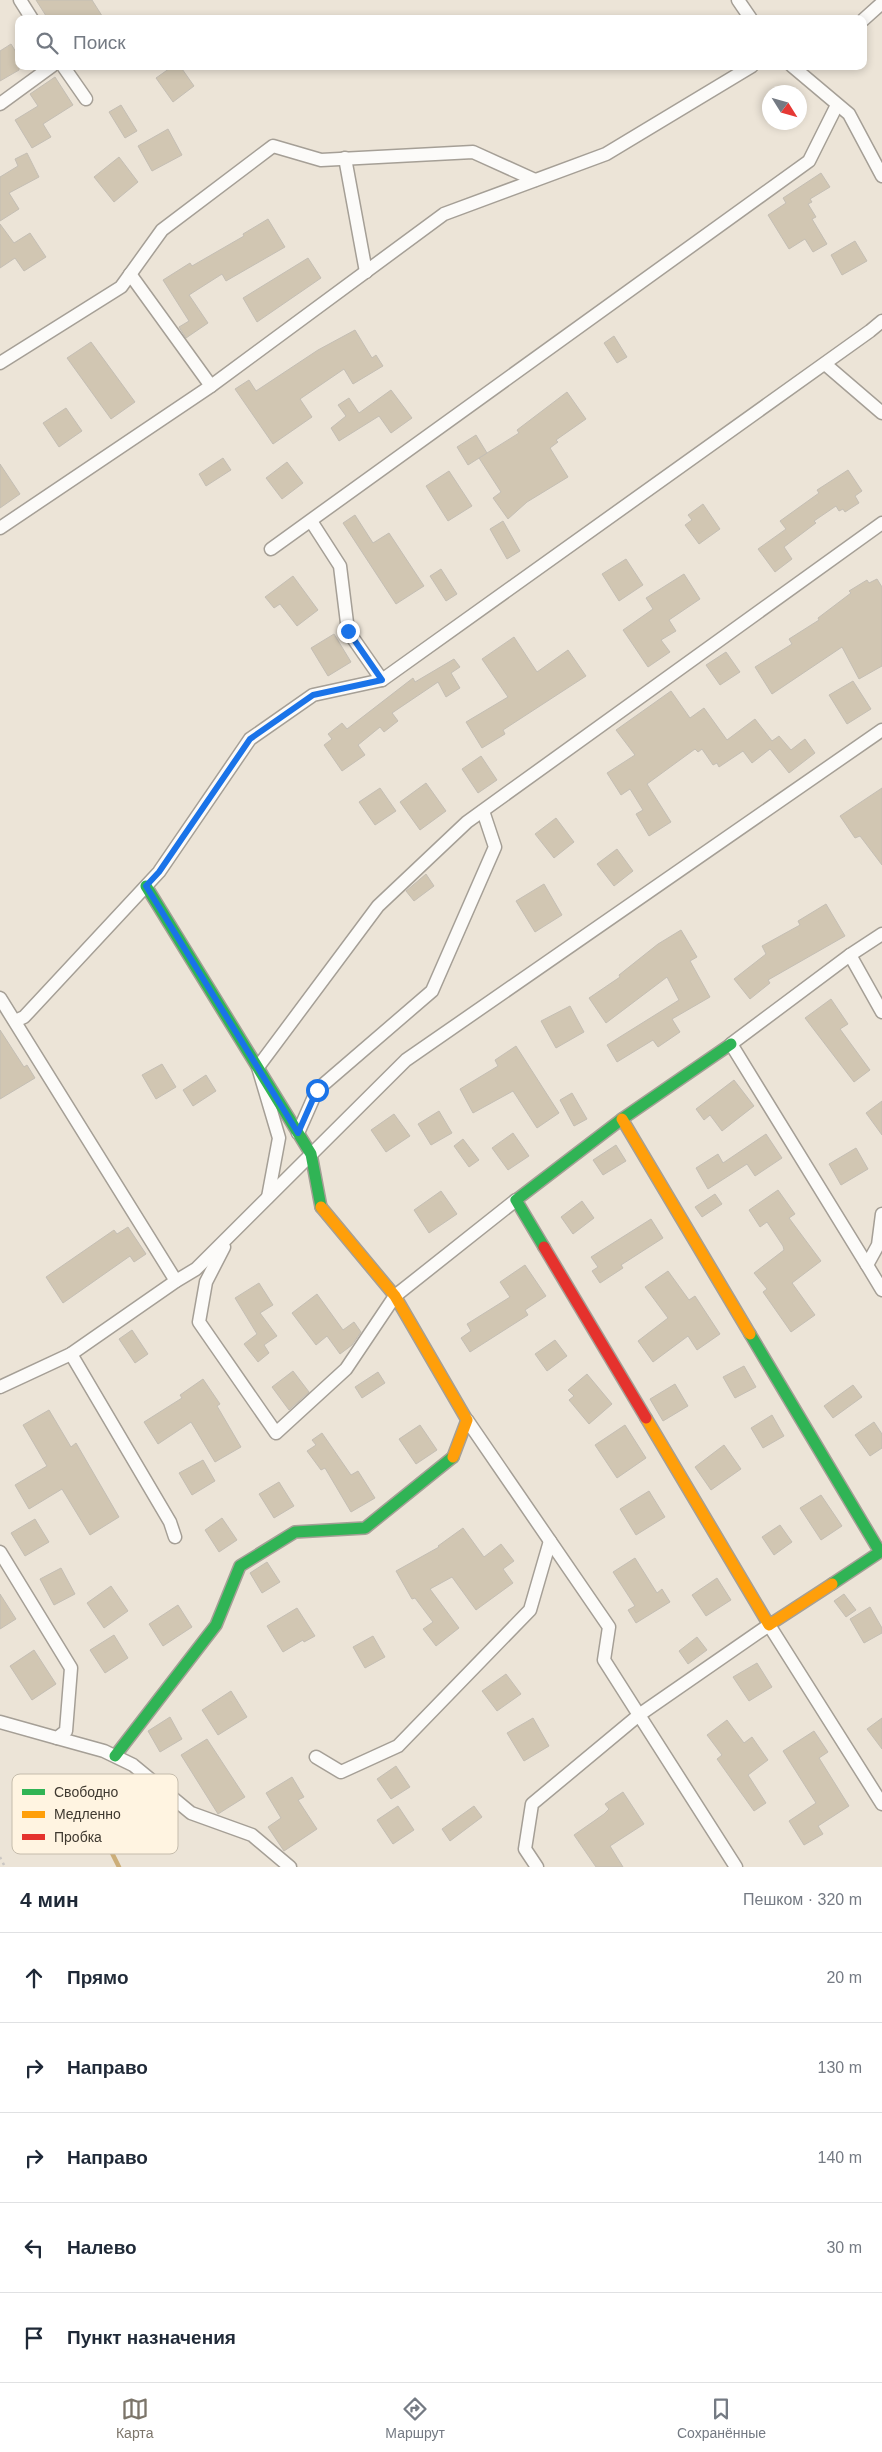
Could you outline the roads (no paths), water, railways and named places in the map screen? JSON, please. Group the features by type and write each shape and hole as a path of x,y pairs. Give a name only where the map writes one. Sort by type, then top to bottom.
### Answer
{"street":[{"path":"20,0 29,15"},
{"path":"738,0 748,15"},
{"path":"867,16 882,3"},
{"path":"0,104 47,70"},
{"path":"66,70 86,99"},
{"path":"0,528 212,386 444,214 606,154 745,70"},
{"path":"797,70 849,114 882,176"},
{"path":"271,549 810,161 837,105"},
{"path":"0,363 120,287 162,230 273,146 321,160 474,152 535,180"},
{"path":"345,158 366,272"},
{"path":"130,274 212,386"},
{"path":"15,1021 24,1017 159,872 250,739 313,695 382,680 825,364 882,321"},
{"path":"825,364 882,413"},
{"path":"311,521 340,566 348,631 382,680"},
{"path":"258,1067 378,906 467,822 882,523"},
{"path":"0,1387 71,1354 176,1281 196,1270 406,1060 882,730"},
{"path":"298,1133 317,1090 432,991 495,847 483,811"},
{"path":"146,886 311,1154 320,1206 395,1296 468,1420 609,1627 604,1660 736,1867"},
{"path":"230,1235 206,1282 199,1322 276,1433 346,1369 395,1296 622,1119 731,1044 850,955 882,934"},
{"path":"850,955 882,1012"},
{"path":"0,998 176,1281"},
{"path":"731,1044 882,1290"},
{"path":"258,1067 279,1138 268,1197"},
{"path":"538,1867 525,1849 532,1804 639,1715 769,1625 881,1553 622,1119"},
{"path":"516,1200 769,1625 882,1804"},
{"path":"867,1264 878,1245 882,1214"},
{"path":"71,1354 170,1522 175,1537"},
{"path":"115,1756 216,1625 240,1566 295,1532 365,1528 453,1458 468,1420"},
{"path":"316,1757 342,1772 398,1746 530,1610 550,1541"},
{"path":"0,1552 71,1668 66,1731 57,1738"},
{"path":"0,1722 115,1756 133,1765 144,1774"},
{"path":"178,1802 191,1813 252,1835 290,1867"}],"waterway":[{"path":"112,1854 119,1867"}]}
